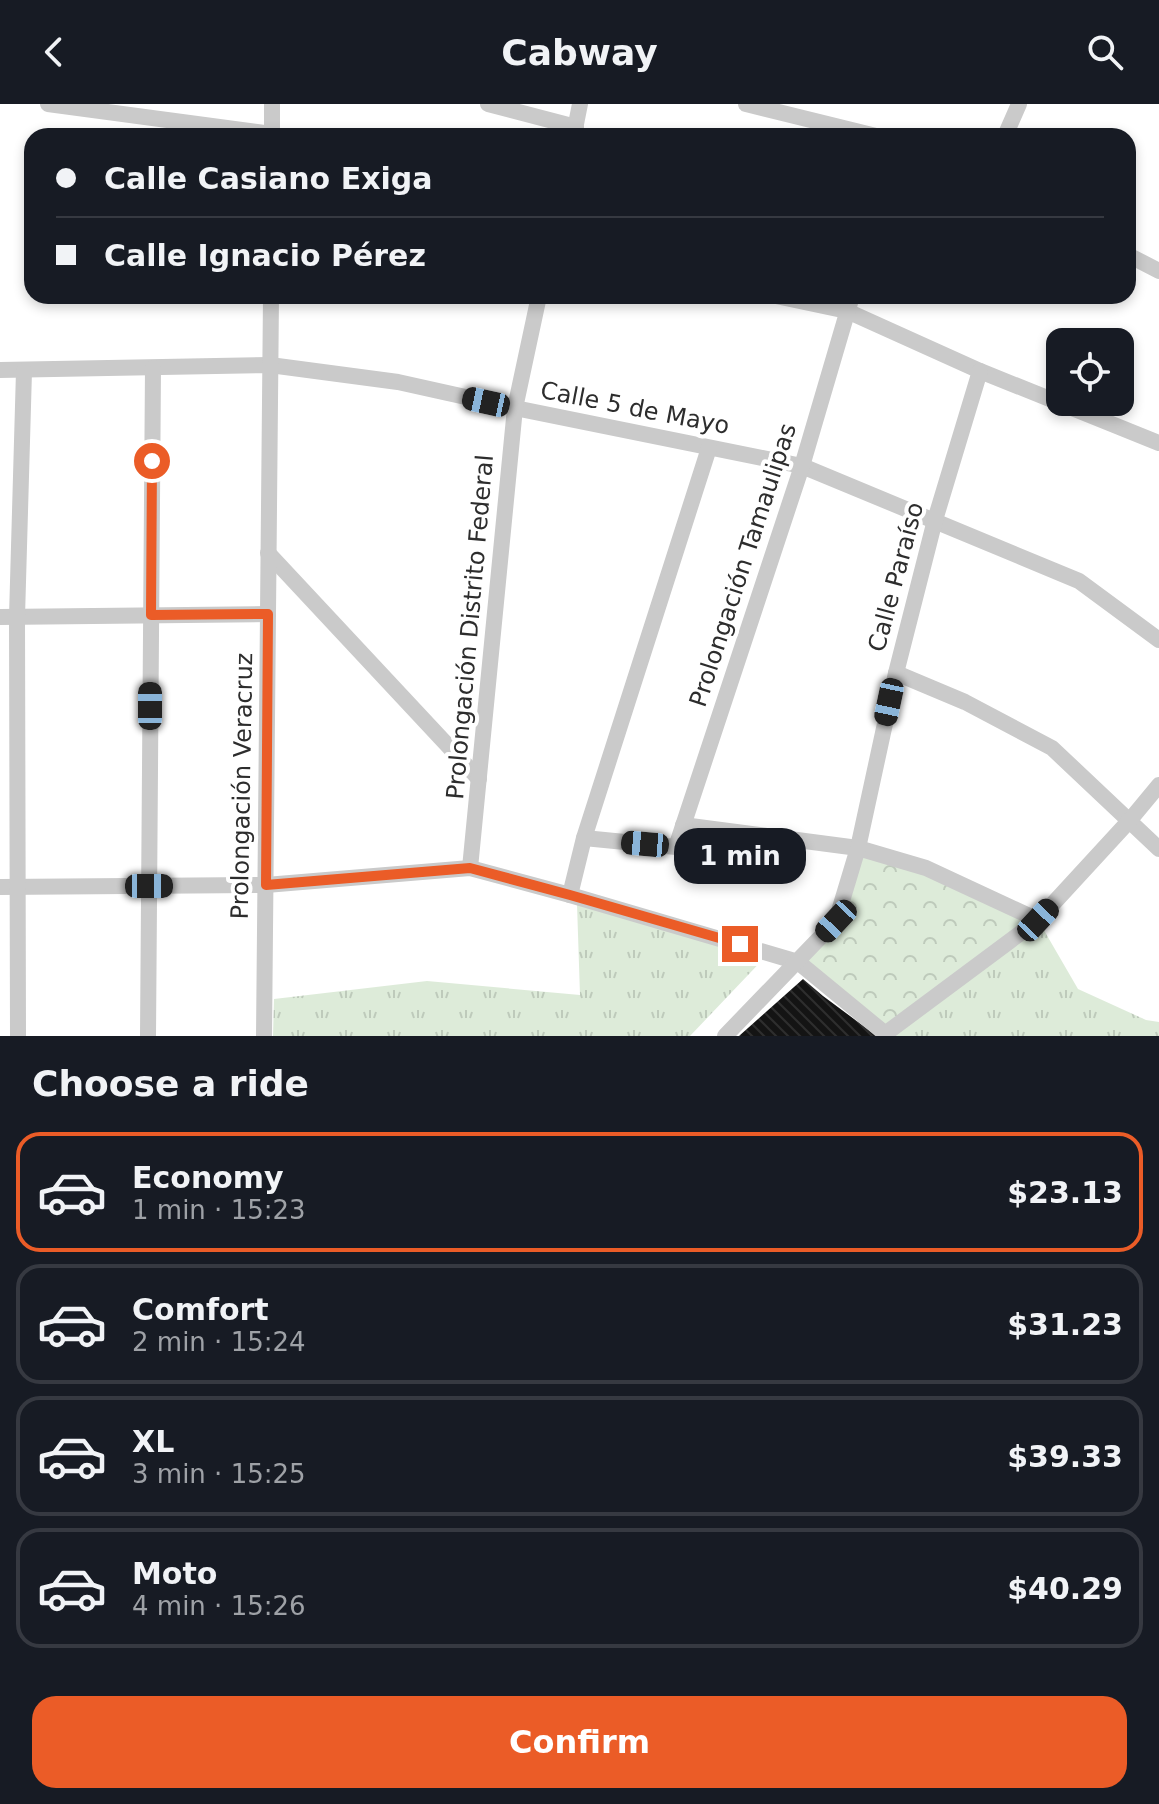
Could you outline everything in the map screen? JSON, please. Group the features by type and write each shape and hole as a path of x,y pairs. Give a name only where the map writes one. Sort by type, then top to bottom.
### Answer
{"street":[{"path":"48,104 221,128"},
{"path":"272,104 272,128"},
{"path":"488,104 563,128"},
{"path":"576,128 580,104"},
{"path":"746,104 844,128"},
{"path":"1008,128 1019,104"},
{"path":"1136,259 1159,271"},
{"name":"Prolongación Veracruz","path":"264,1036 271,304"},
{"name":"Prolongación Distrito Federal","path":"470,868 515,408 537,304"},
{"path":"850,304 980,371 1159,443"},
{"name":"Prolongación Tamaulipas","path":"584,838 676,847 802,466 850,304"},
{"name":"Calle 5 de Mayo","path":"0,370 270,365 398,382 802,466 1079,581 1159,640"},
{"path":"148,1036 153,368"},
{"path":"18,1036 19,887 9,617 24,371"},
{"name":"Calle Paraíso","path":"725,1036 836,921 858,848 896,673 935,520 980,371"},
{"path":"570,895 584,838 709,448"},
{"path":"268,553 479,779"},
{"path":"9,617 268,614"},
{"path":"896,673 965,702 1052,748 1159,849"},
{"path":"0,887 266,885 470,868 798,962 886,1035 1038,920 1159,785"},
{"path":"683,825 858,848 926,868 1038,920"}],"green space":[{"path":"858,848 1038,920 885,1034 798,962 836,921"},
{"path":"577,904 769,953 690,1036 273,1036 274,999 427,981 580,995"},
{"path":"1038,920 1078,989 1146,1020 1159,1022 1159,1036 892,1036"}],"building":[{"path":"803,979 823,996 877,1036 739,1036"}],"route":[{"path":"152,461 151,615 268,614 266,885 470,868 740,944"}]}
